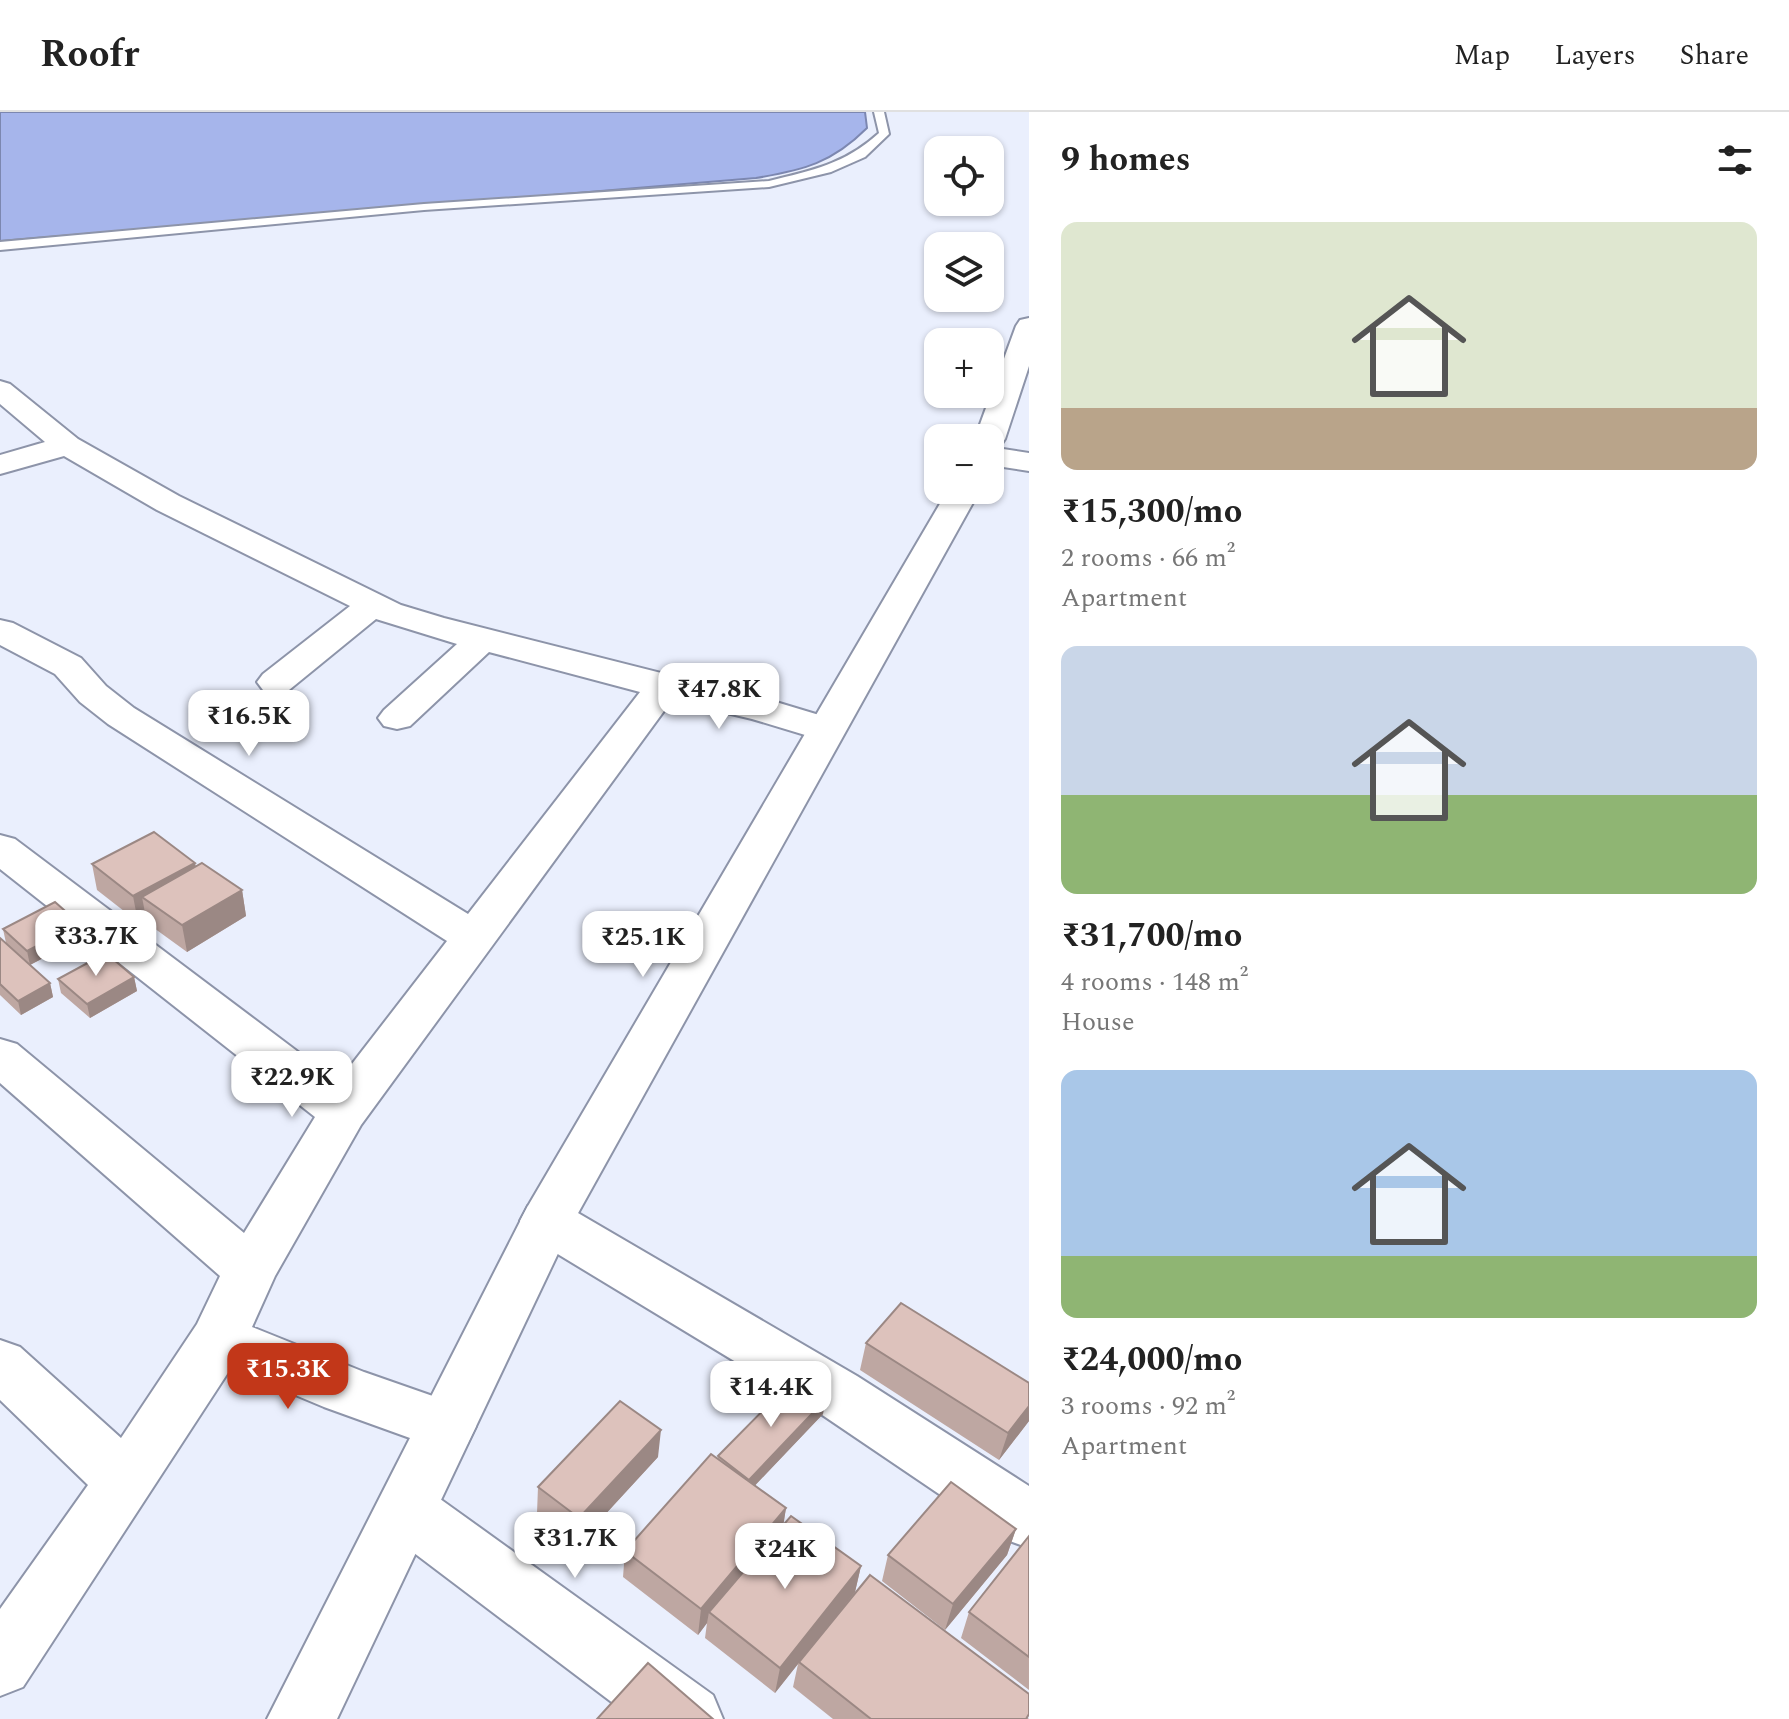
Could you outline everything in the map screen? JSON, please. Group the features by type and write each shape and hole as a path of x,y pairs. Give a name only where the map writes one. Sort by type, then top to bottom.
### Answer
{"street":[{"path":"995,424 1028,334"},
{"path":"0,390 67,445 168,503 374,604 431,626 763,710 825,729"},
{"path":"0,465 67,445"},
{"path":"1004,458 1029,462"},
{"path":"301,1719 407,1511 547,1221 956,504"},
{"path":"276,682 374,604"},
{"path":"0,631 68,666 93,694 121,716 473,937"},
{"path":"397,718 483,639"},
{"path":"0,1664 126,1481 240,1347 250,1270 343,1112 473,937 676,690"},
{"path":"0,848 46,910 343,1112"},
{"path":"0,1056 250,1270"},
{"path":"547,1221 836,1393 1029,1520"},
{"path":"240,1347 345,1390 446,1426"},
{"path":"0,1364 126,1481"},
{"path":"407,1511 689,1719"}],"lane":[{"path":"0,246 424,207 769,184 827,170 861,155 884,134 879,112"}],"water":[{"path":"0,112 865,112 867,128 842,149 816,163 756,178 0,241"}],"building":[{"path":"154,832 195,863 133,896 92,864"},
{"path":"202,863 242,890 182,925 142,897"},
{"path":"55,902 80,924 27,951 3,929"},
{"path":"0,938 50,983 18,1001 0,984"},
{"path":"106,953 134,977 87,1004 58,979"},
{"path":"901,1303 1029,1383 1029,1406 1008,1433 866,1343"},
{"path":"794,1379 825,1400 749,1480 718,1456"},
{"path":"620,1401 661,1430 579,1518 538,1487"},
{"path":"711,1454 786,1508 701,1609 625,1551"},
{"path":"951,1482 1016,1529 953,1604 888,1555"},
{"path":"791,1516 861,1566 780,1668 709,1612"},
{"path":"1029,1536 1029,1657 969,1612"},
{"path":"870,1575 1029,1694 1026,1719 871,1719 799,1662"},
{"path":"648,1663 713,1719 597,1719"}]}
